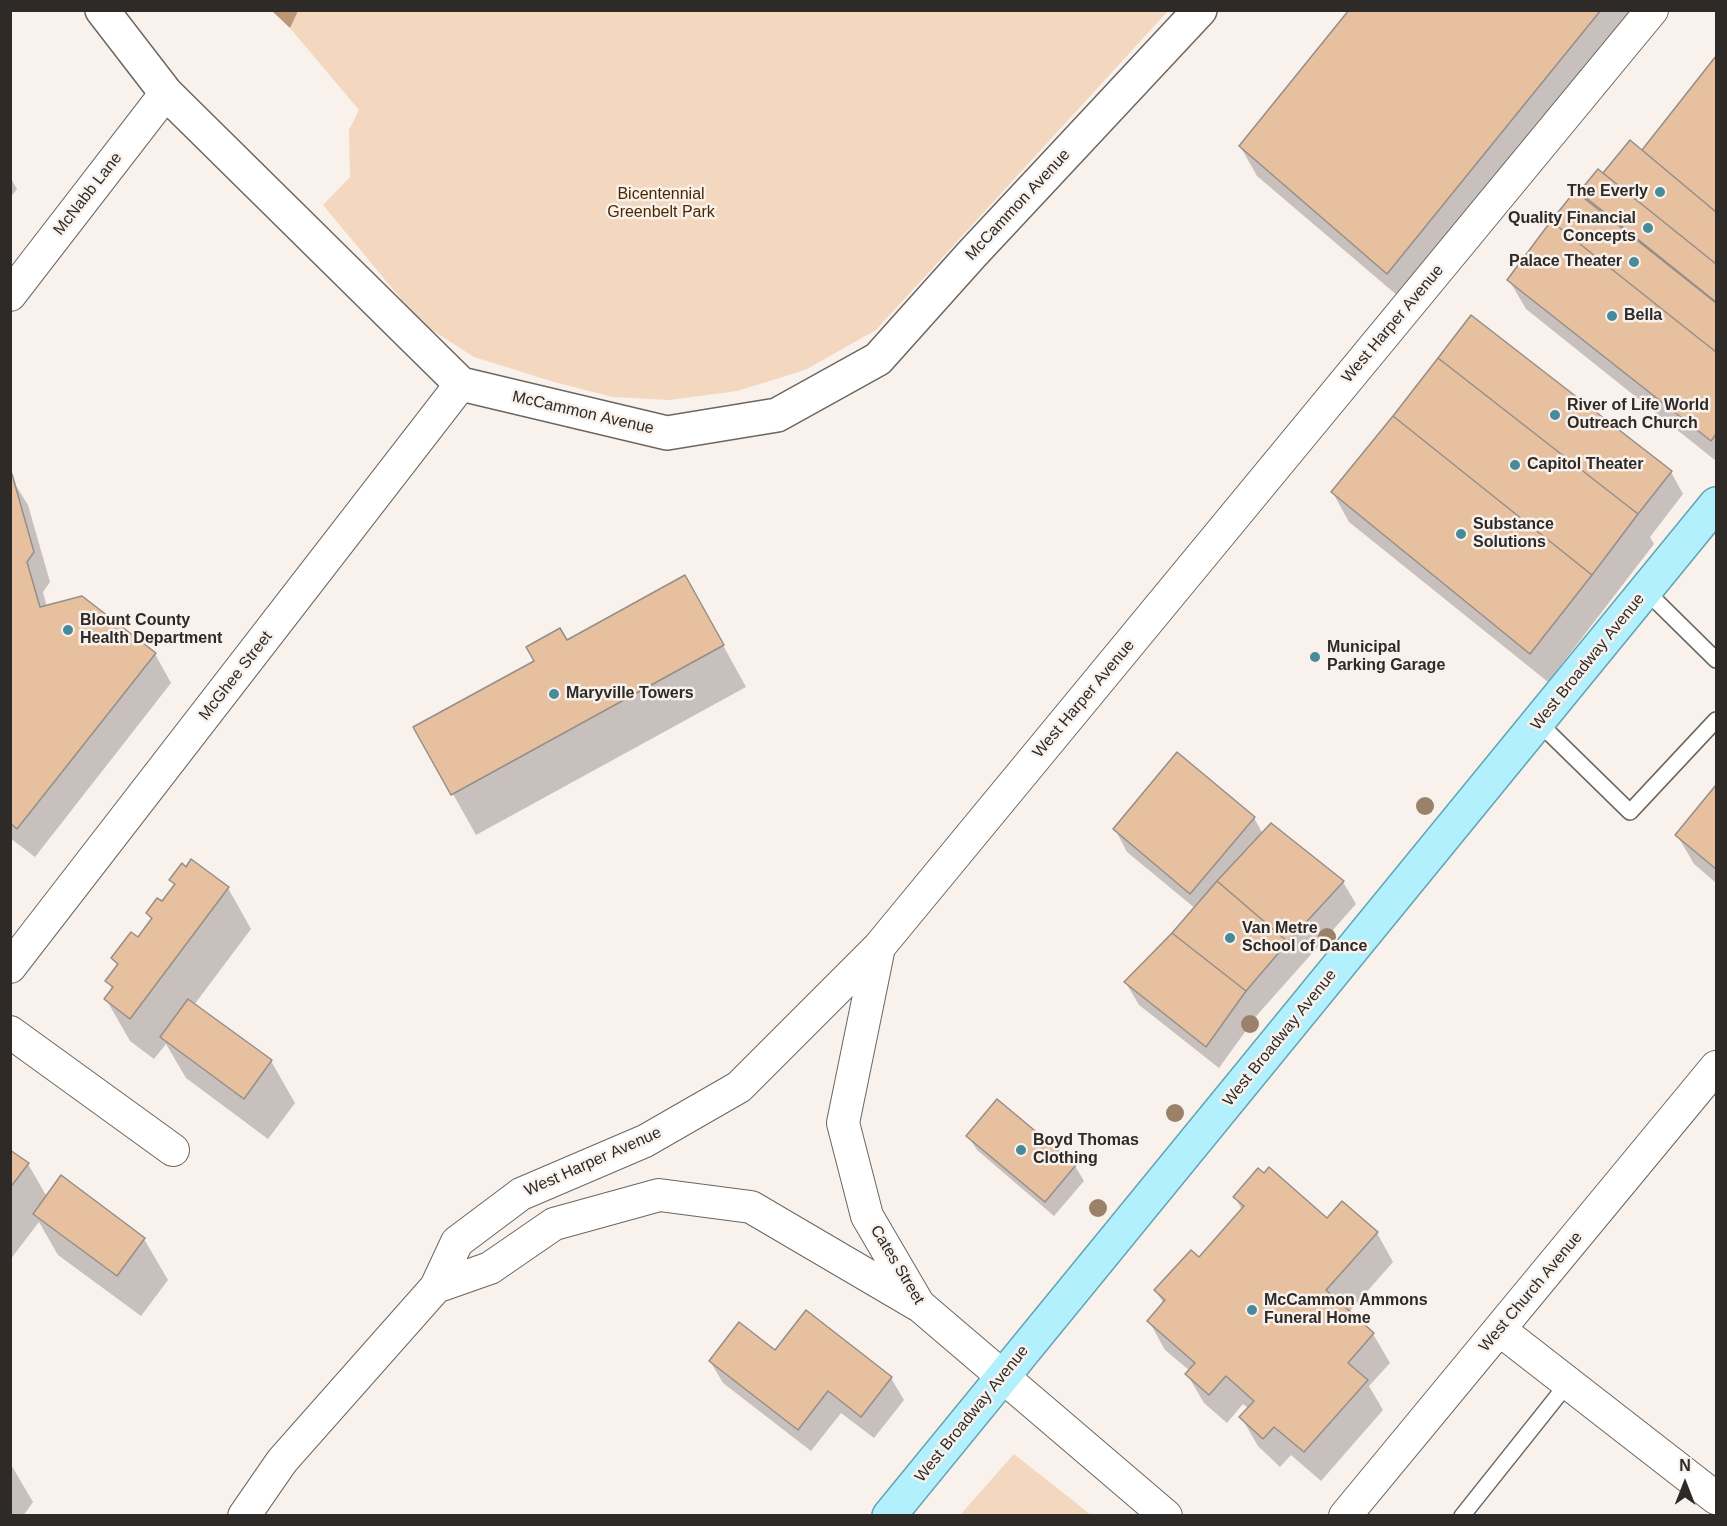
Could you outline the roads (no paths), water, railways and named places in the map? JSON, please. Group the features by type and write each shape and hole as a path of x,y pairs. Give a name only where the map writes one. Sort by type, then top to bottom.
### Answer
{"main road":[{"name":"West Broadway Avenue","path":"890,1515 1716,504"}],"street":[{"path":"102,10 166,93 461,384"},
{"name":"McCammon Avenue","path":"461,384 667,433 777,415 878,359 972,254 1200,10"},
{"name":"West Harper Avenue","path":"244,1515 282,1461 436,1287 458,1242 521,1194 645,1141 739,1087 879,947 1652,10"},
{"name":"McNabb Lane","path":"10,295 166,93"},
{"name":"McGhee Street","path":"10,967 461,384"},
{"name":"Cates Street","path":"879,947 843,1123 867,1216 919,1305 1166,1515"},
{"path":"10,1032 173,1150"},
{"name":"West Church Avenue","path":"1345,1515 1716,1067"},
{"name":"West Harper Avenue","path":"436,1287 490,1268 554,1224 659,1195 751,1207 919,1305"},
{"path":"1500,1330 1716,1498"}],"lane":[{"path":"1646,591 1716,660"},
{"path":"1538,722 1630,812 1716,720"},
{"path":"1462,1515 1568,1383"}],"place":[{"name":"The Everly","path":"1660,192"},
{"name":"Quality Financial Concepts","path":"1648,228"},
{"name":"Palace Theater","path":"1634,262"},
{"name":"Bella","path":"1612,316"},
{"name":"River of Life World Outreach Church","path":"1555,415"},
{"name":"Capitol Theater","path":"1515,465"},
{"name":"Substance Solutions","path":"1461,534"},
{"name":"Blount County Health Department","path":"68,630"},
{"name":"Municipal Parking Garage","path":"1315,657"},
{"name":"Maryville Towers","path":"554,694"},
{"name":"Van Metre School of Dance","path":"1230,938"},
{"name":"Boyd Thomas Clothing","path":"1021,1150"},
{"name":"McCammon Ammons Funeral Home","path":"1252,1310"}],"park label":[{"name":"Bicentennial Greenbelt Park","path":"661,204"}]}
